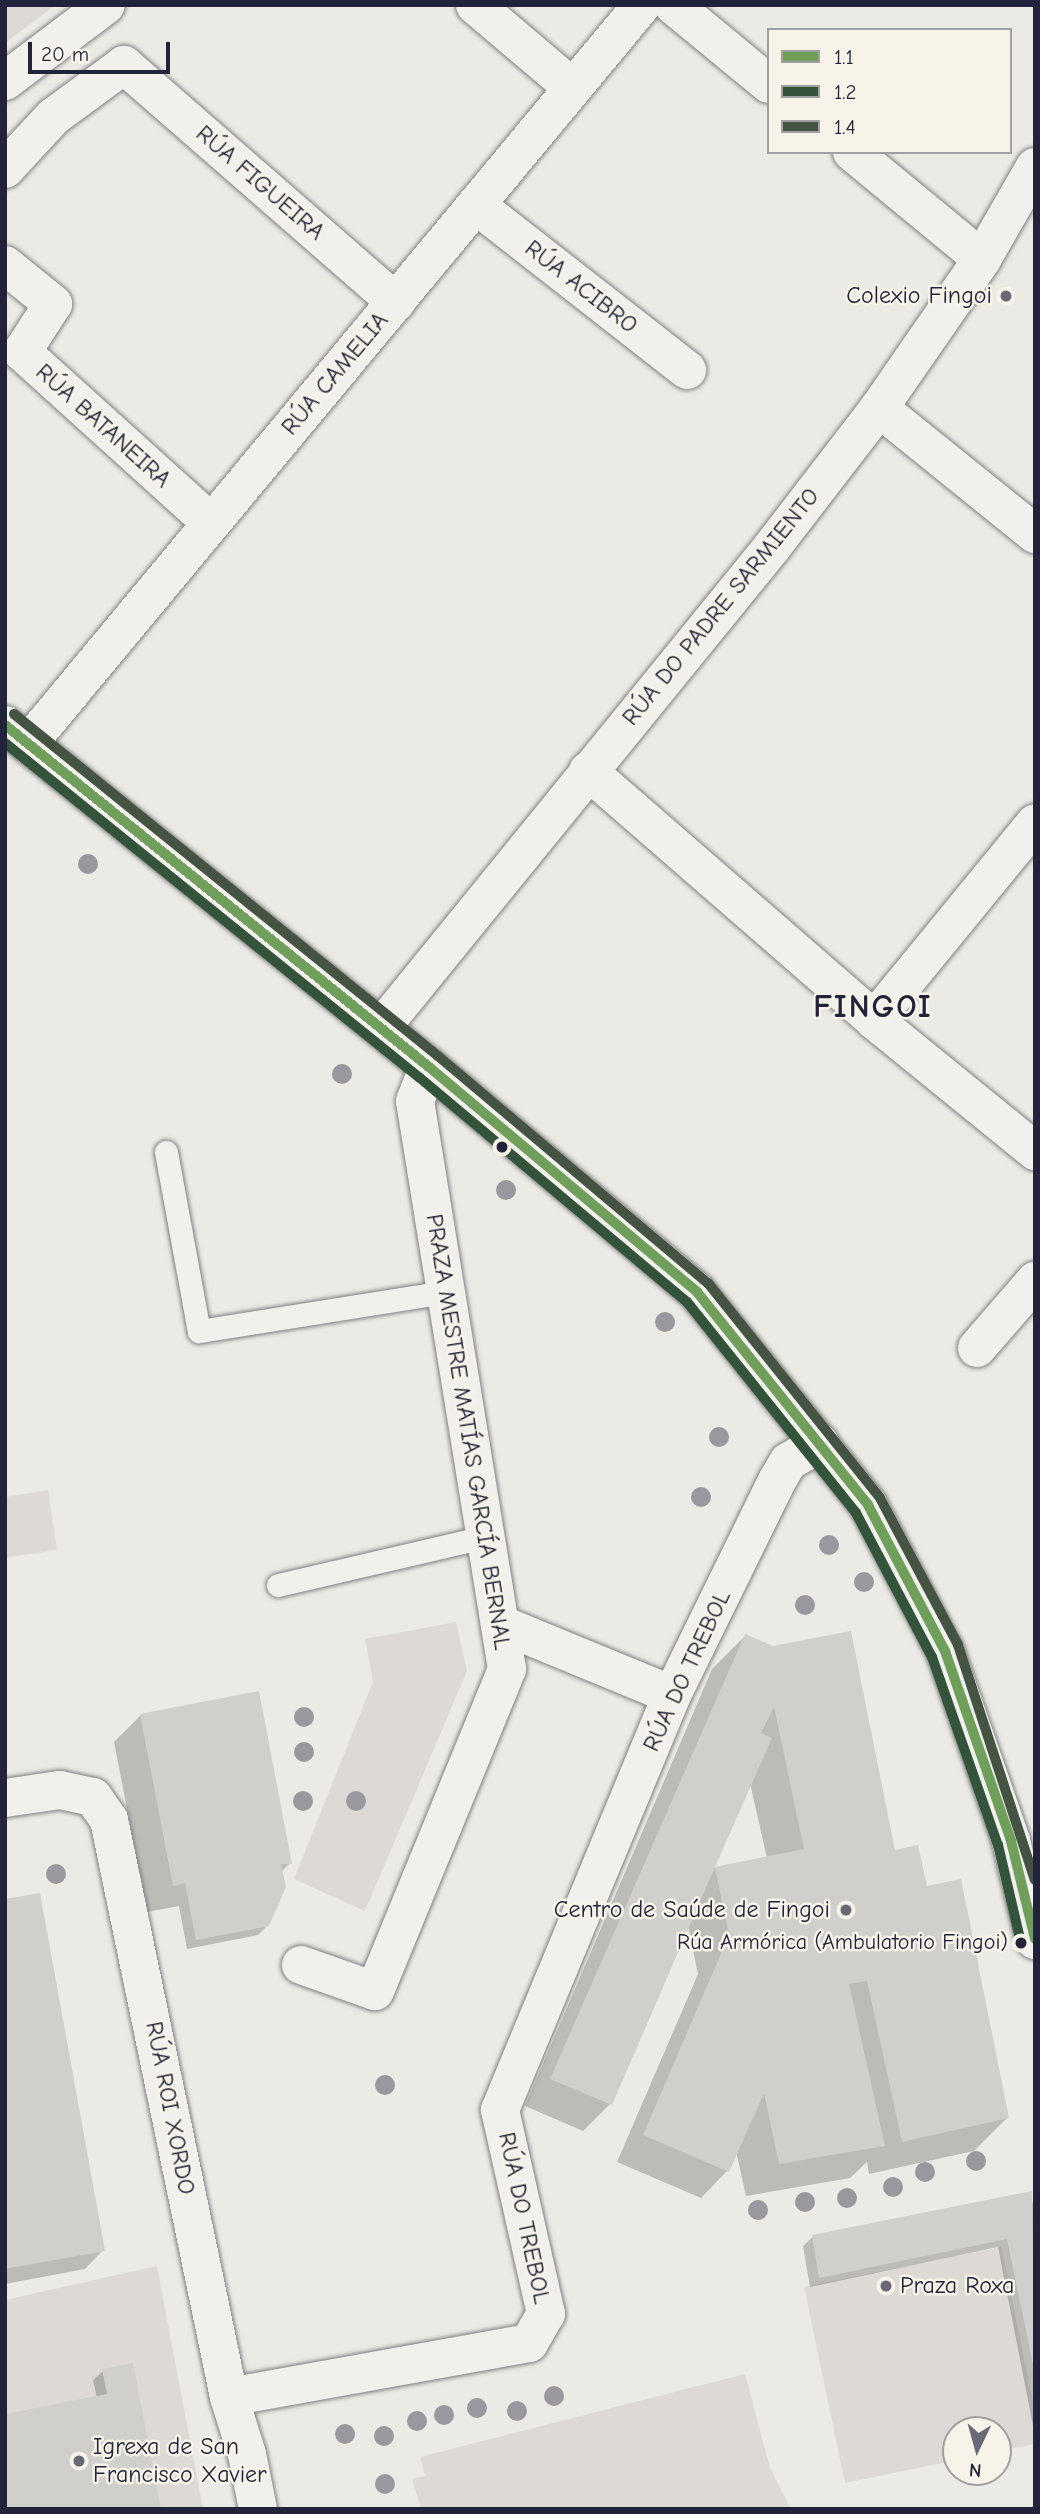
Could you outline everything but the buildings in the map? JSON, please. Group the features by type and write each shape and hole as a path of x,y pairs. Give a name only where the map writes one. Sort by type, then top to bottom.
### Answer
{"street":[{"path":"5,81 106,5"},
{"path":"475,5 573,88"},
{"name":"RÚA CAMELIA","path":"17,735 211,523 642,5"},
{"path":"673,5 767,82"},
{"name":"RÚA FIGUEIRA","path":"5,169 53,117 124,65 396,302"},
{"path":"854,154 982,259"},
{"name":"RÚA DO PADRE SARMIENTO","path":"381,1028 879,408 982,259 1035,167"},
{"name":"RÚA ACIBRO","path":"476,205 687,370"},
{"name":"RÚA BATANEIRA","path":"5,265 53,304 22,352 211,523"},
{"path":"879,408 1035,534"},
{"path":"17,735 429,1067 697,1292 868,1505 945,1651 1011,1841 1035,1940"},
{"path":"588,771 874,1020 1035,1151"},
{"path":"874,1020 1035,823"},
{"name":"PRAZA MESTRE MATÍAS GARCÍA BERNAL","path":"301,1965 374,1991 507,1669 415,1101 429,1067"},
{"path":"977,1348 1035,1281"},
{"name":"RÚA DO TREBOL","path":"229,2397 528,2343 546,2314 500,2110 672,1695 776,1481 788,1462 820,1443"},
{"path":"500,1624 672,1695"},
{"name":"RÚA ROI XORDO","path":"5,1798 60,1790 93,1797 109,1820 229,2397 247,2454 258,2509"}],"lane":[{"path":"166,1152 199,1331 444,1292"},
{"path":"278,1585 485,1537"}],"shaded area":[{"path":"5,5 56,5 5,43"},
{"path":"48,1490 57,1550 5,1558 5,1497"},
{"path":"456,1622 467,1671 365,1911 294,1879 373,1682 365,1639"},
{"path":"1001,2247 1035,2412 1035,2444 1012,2448 1012,2416 942,2416 942,2463 845,2483 804,2287"},
{"path":"157,2266 203,2509 5,2509 5,2300"},
{"path":"745,2374 770,2468 791,2509 421,2509 412,2479 425,2476 420,2457"}],"transit line":[{"name":"1.4","path":"14,714 438,1056 708,1283 880,1498 958,1645 1035,1880"},
{"name":"1.1","path":"5,725 429,1067 697,1292 868,1505 945,1651 1011,1841 1035,1939"},
{"name":"1.2","path":"5,743 420,1078 687,1302 856,1513 932,1657 998,1845 1021,1943"}],"place":[{"name":"Colexio Fingoi","path":"1006,296"},
{"name":"Centro de Saúde de Fingoi","path":"846,1910"},
{"name":"Rúa Armórica (Ambulatorio Fingoi)","path":"1021,1943"},
{"name":"Praza Roxa","path":"886,2286"},
{"name":"Igrexa de San Francisco Xavier","path":"79,2461"}],"district":[{"name":"FINGOI","path":"873,1007"}]}
